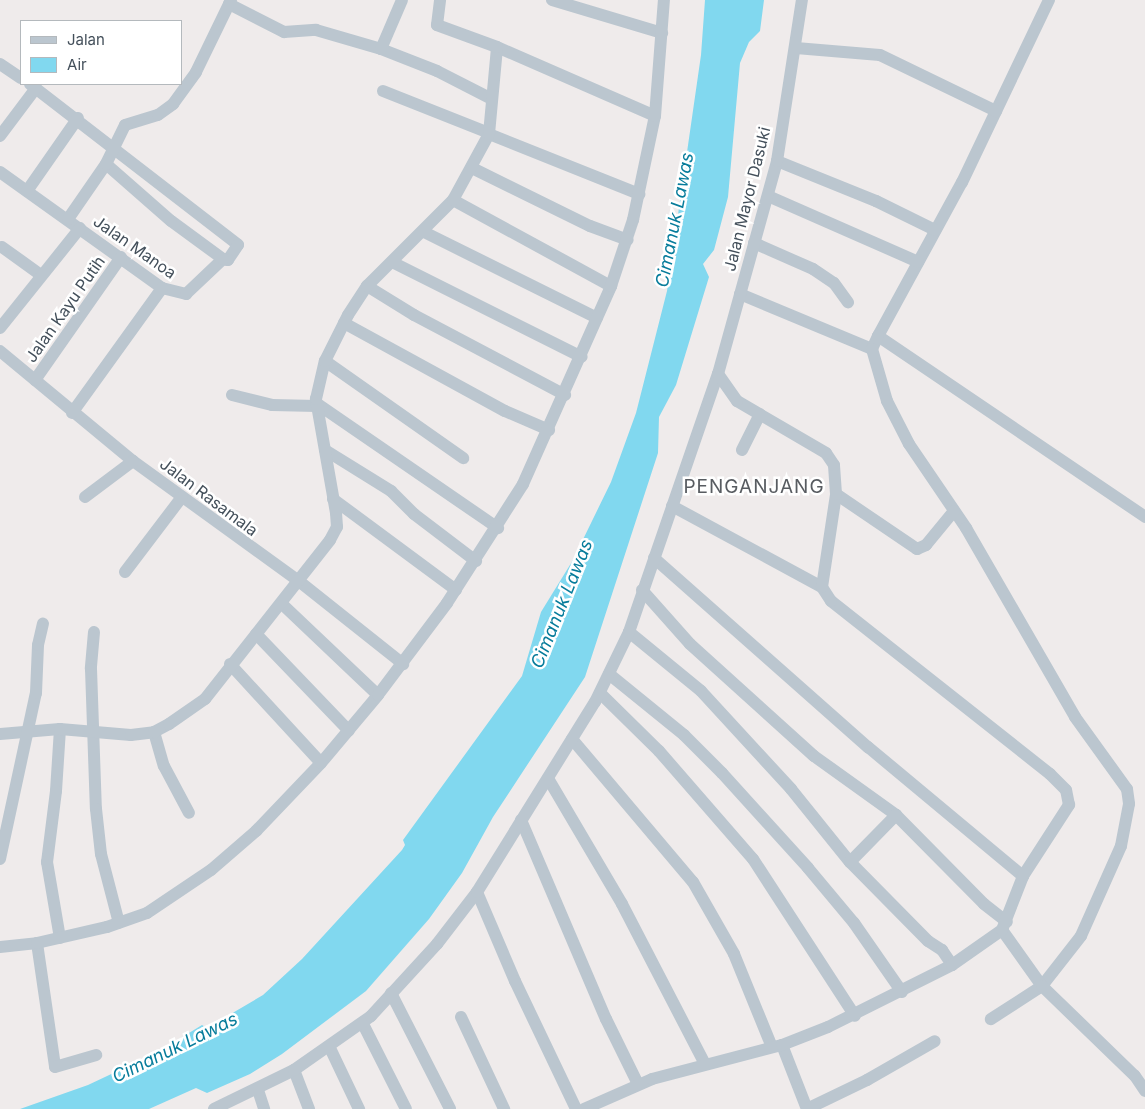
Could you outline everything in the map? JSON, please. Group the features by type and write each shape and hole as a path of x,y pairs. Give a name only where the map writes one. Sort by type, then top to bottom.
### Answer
{"street":[{"path":"380,49 402,0"},
{"path":"440,0 437,24 497,47 655,116"},
{"path":"552,0 662,33"},
{"path":"0,947 37,943 60,938 119,923 147,913 211,870 256,831 349,731 403,664 456,590 498,528 549,430 582,357 628,240 655,116 664,0"},
{"name":"Jalan Mayor Dasuki","path":"214,1109 258,1090 330,1048 362,1024 437,944 477,892 520,820 549,780 600,693 629,632 718,374 777,161 802,0"},
{"path":"991,1019 1042,986 1081,936 1113,869 1127,824 1127,789 1075,717 954,511 900,428 887,401 874,342 936,230 1049,0"},
{"path":"68,219 106,164 113,145 130,121 149,118 173,104 196,72 230,2 284,32 316,30 380,49 437,71 490,98"},
{"path":"0,734 60,729 131,735 154,732 205,699 230,664 300,582 337,527 316,404 316,390 325,360 344,323 367,286 424,232 453,200 472,168 489,133 490,98 497,47"},
{"path":"796,48 880,55 996,111"},
{"path":"0,64 20,77"},
{"path":"0,136 33,86 113,145 194,212 238,245 228,260 223,259 171,221 106,164"},
{"path":"383,91 639,194"},
{"path":"28,191 78,118"},
{"path":"777,161 876,201 936,230"},
{"path":"472,168 590,226 628,240"},
{"name":"Jalan Manoa","path":"0,172 162,288 186,294 223,259"},
{"path":"768,196 918,262"},
{"path":"453,200 530,244 611,286"},
{"path":"171,221 194,212"},
{"path":"0,328 41,274 80,228"},
{"path":"424,232 597,318"},
{"path":"754,243 813,269 834,283 848,302"},
{"path":"1,248 41,274"},
{"name":"Jalan Kayu Putih","path":"35,380 121,257"},
{"path":"392,262 582,357"},
{"path":"367,286 414,315 565,395"},
{"path":"72,413 162,288"},
{"path":"741,292 874,342 1145,517"},
{"path":"344,323 504,411 549,430"},
{"name":"Jalan Rasamala","path":"0,351 72,413 133,461 300,582 403,664"},
{"path":"325,360 463,458"},
{"path":"718,374 730,395 826,453 834,465 836,494 822,587"},
{"path":"232,396 272,405 316,404 498,528"},
{"path":"742,450 760,414"},
{"path":"325,450 391,491 414,514 476,560"},
{"path":"85,498 133,461"},
{"path":"836,494 917,549 926,545 954,511"},
{"path":"125,572 182,497"},
{"path":"333,499 456,590"},
{"path":"584,1109 638,1084 705,1064 777,1046 855,1016 952,965 1005,926 1023,876 1065,815 1069,806 1066,790 1050,774 839,610 822,587 672,506"},
{"path":"654,558 861,741 1023,876"},
{"path":"642,590 690,644 814,756 896,815 1005,926 1042,986 1135,1076 1145,1091"},
{"path":"282,604 378,696"},
{"path":"0,859 29,731 43,624"},
{"path":"94,632 91,669 101,854 119,923"},
{"path":"629,632 701,691 791,789 850,862 928,941 942,950 952,965"},
{"path":"256,634 349,731"},
{"path":"230,664 321,763"},
{"path":"610,674 684,735 722,773 808,868 854,923 902,992"},
{"path":"600,693 659,751 753,859 855,1016"},
{"path":"60,729 56,791 47,862 60,938"},
{"path":"154,732 161,761 189,813"},
{"path":"572,739 664,844 702,896 734,954 807,1109 867,1080 935,1041"},
{"path":"549,780 622,904 705,1064"},
{"path":"850,862 896,815"},
{"path":"520,820 606,1019 638,1084"},
{"path":"477,892 515,982 576,1109"},
{"path":"37,943 55,1067 96,1055"},
{"path":"391,993 450,1109"},
{"path":"461,1018 504,1109"},
{"path":"362,1024 406,1109"},
{"path":"330,1048 358,1109"},
{"path":"294,1070 309,1109"},
{"path":"258,1090 264,1109"}],"water":[{"name":"Cimanuk Lawas","path":"705,0 764,0 760,31 749,42 740,63 728,197 714,250 703,264 709,277 676,385 659,417 658,453 585,677 493,817 462,873 429,919 366,991 282,1054 250,1074 207,1093 196,1088 149,1109 20,1109 88,1085 158,1052 202,1025 207,1028 263,995 302,959 402,850 405,845 403,840 522,676 541,612 573,560 611,482 636,413 667,291 701,55"}],"district":[{"name":"PENGANJANG","path":"754,487"}]}
